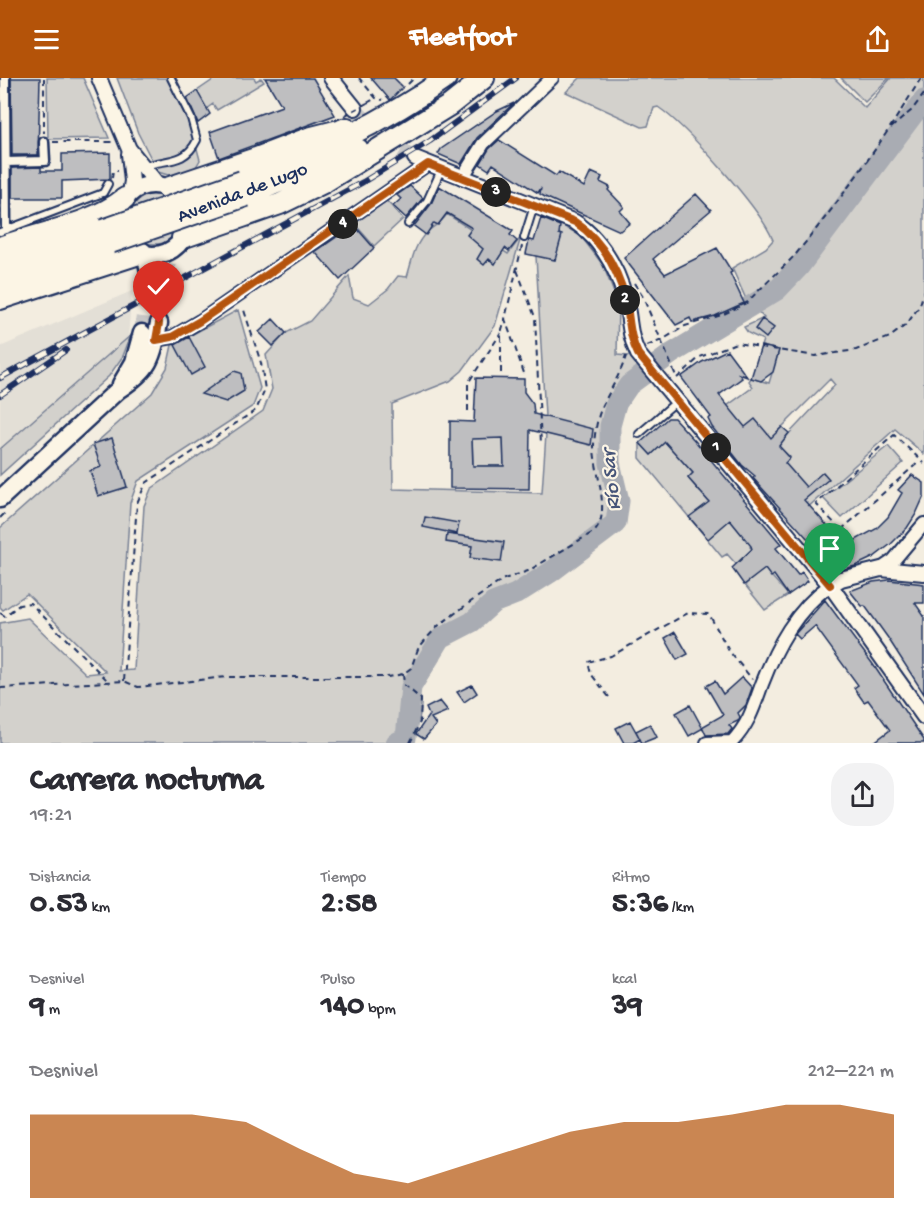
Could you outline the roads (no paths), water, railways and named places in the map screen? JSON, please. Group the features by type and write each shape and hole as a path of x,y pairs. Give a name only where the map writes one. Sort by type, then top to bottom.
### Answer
{"highway":[{"name":"Avenida de Lugo","path":"244,189 381,120 446,78"},
{"name":"Avenida de Lugo","path":"0,266 106,236 351,153 434,106 472,78"},
{"path":"174,251 323,183 450,105 484,78"},
{"path":"162,187 256,158 308,138 361,123 381,120"},
{"path":"2,236 83,219 110,209 128,196"},
{"name":"Avenida de Lugo","path":"0,281 106,236"},
{"path":"0,289 53,270 106,236"},
{"path":"0,299 143,253"}],"main road":[{"path":"146,185 162,187 181,199 188,221 174,251 154,255 132,248 119,230 118,213 128,196 146,185"},
{"path":"143,253 149,271"},
{"path":"0,499 118,390 139,376 149,361 149,336 159,323"}],"street":[{"path":"2,236 6,162 5,78"},
{"path":"99,78 129,149 142,167 162,187"},
{"path":"331,78 361,105"},
{"path":"462,178 483,144 552,78"},
{"path":"6,162 45,161 45,142"},
{"path":"128,196 132,171 129,149"},
{"path":"149,336 172,337 239,296 428,164 584,228 608,257 622,287 628,313 629,331 637,352 830,585 924,717"},
{"path":"881,569 892,561 924,524"},
{"path":"707,743 733,742 748,723 776,649 794,621 821,592 841,579 881,569 924,573"}],"lane":[{"path":"142,167 155,162 179,160 191,151 197,140 191,118 171,78"},
{"path":"408,224 427,201 428,164"},
{"path":"2,236 104,193 108,184"},
{"path":"525,238 534,206"},
{"path":"639,434 677,400"}],"waterway":[{"name":"Río Sar","path":"396,743 406,738 411,687 441,638 472,622 493,603 516,594 551,572 616,523 619,501 610,463 610,426 616,404 629,385 671,354 777,290 799,267 924,100"}],"tunnel":[{"path":"355,108 382,136 415,158"},
{"path":"159,323 168,264"},
{"path":"142,333 149,271"}],"railway":[{"path":"0,378 363,182 430,141 516,78"},
{"path":"0,395 66,350"}]}
